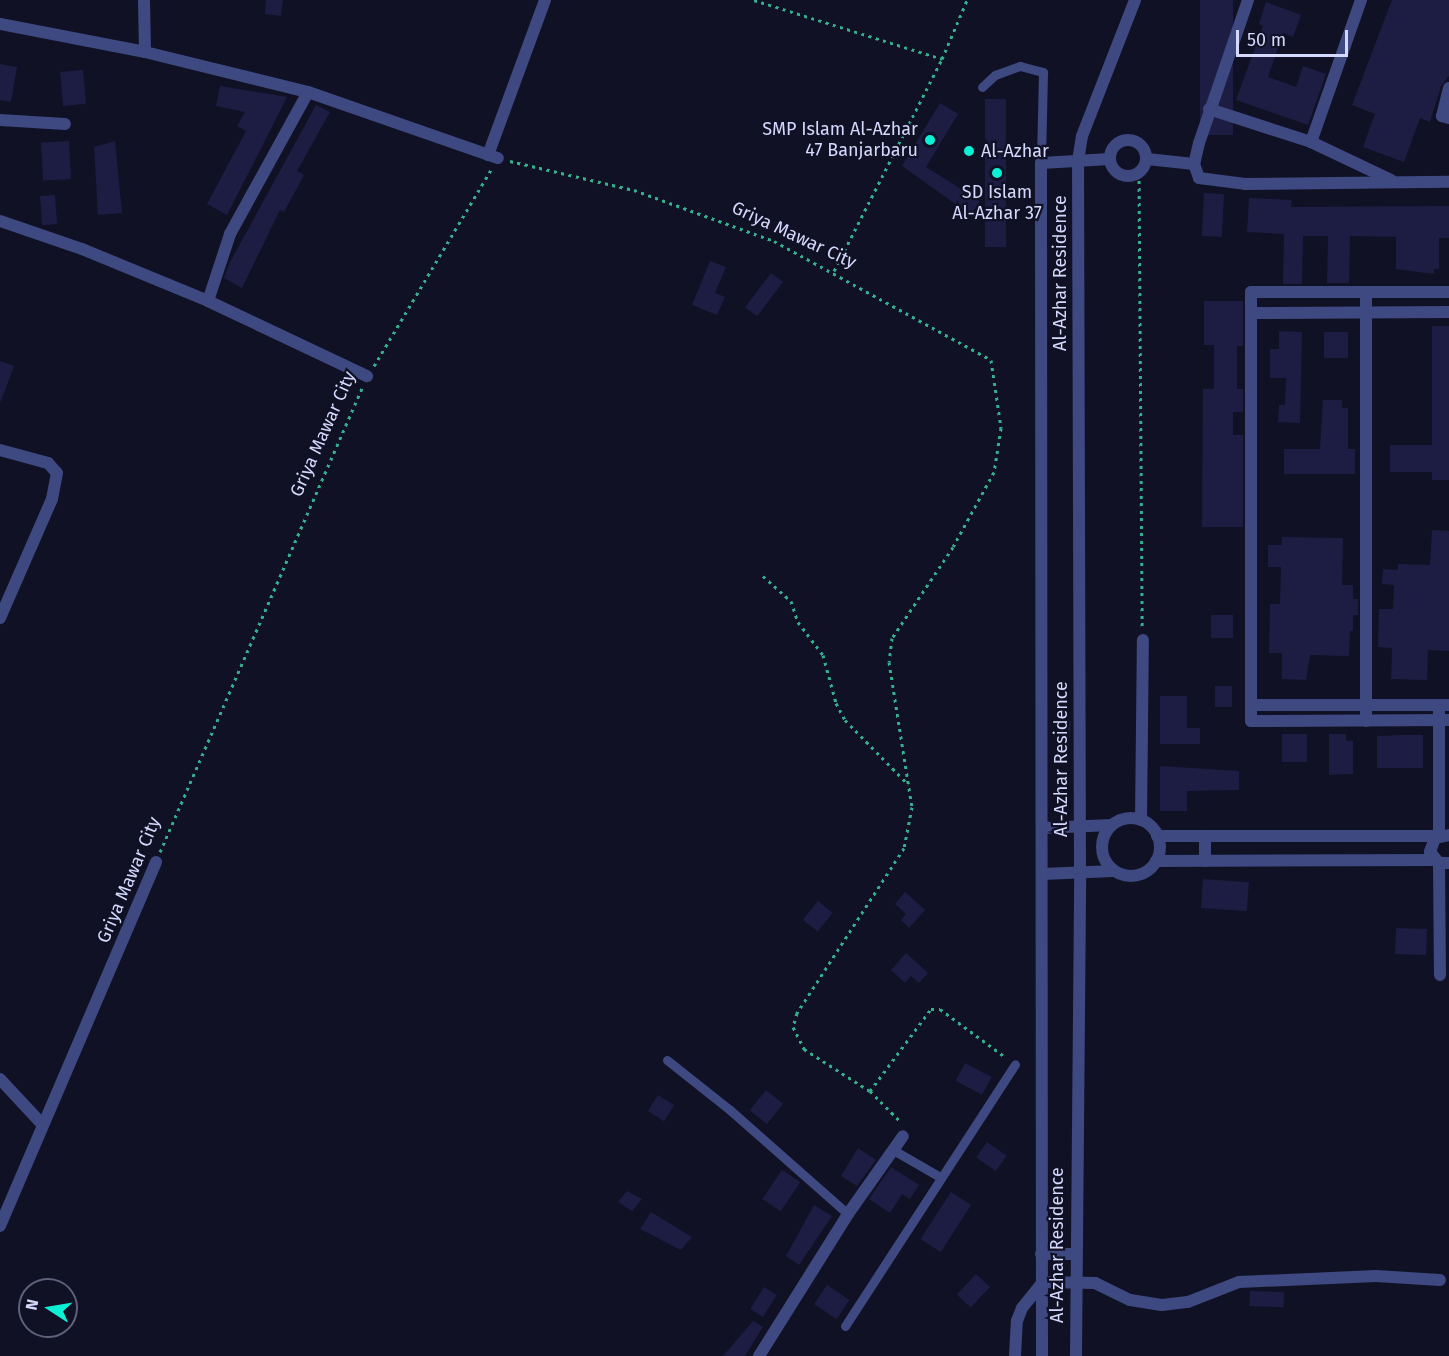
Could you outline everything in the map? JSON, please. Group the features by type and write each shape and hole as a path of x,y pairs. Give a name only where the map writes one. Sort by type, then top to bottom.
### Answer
{"street":[{"path":"144,0 145,52"},
{"path":"0,24 145,52 308,92 493,157 545,0"},
{"name":"Al-Azhar Residence","path":"1076,1356 1074,1254 1080,872 1078,826 1078,161 1082,136 1135,0"},
{"path":"1248,0 1209,109 1194,164 1199,178 1210,182 1449,182"},
{"path":"1311,142 1362,0"},
{"path":"1449,88 1442,116 1449,118"},
{"path":"208,301 230,234 308,92"},
{"path":"1209,109 1311,142 1397,183"},
{"path":"0,120 65,124"},
{"path":"1128,139 1140,143 1147,159 1139,173 1123,176 1114,170 1110,159 1117,143 1128,139"},
{"path":"1041,163 1110,159"},
{"path":"1147,159 1194,164"},
{"name":"Al-Azhar Residence","path":"1041,163 1043,874 1040,1284 1042,1356"},
{"path":"0,221 82,249 208,301 368,376"},
{"path":"1444,720 1251,721 1251,292 1449,292"},
{"path":"1366,292 1366,721"},
{"path":"1251,313 1449,312"},
{"path":"0,450 48,463 57,473 52,499 0,618"},
{"path":"1141,820 1143,640"},
{"path":"1251,705 1444,705 1444,836"},
{"path":"1042,828 1112,825 1126,818 1141,820 1157,836 1161,849 1156,861 1141,875 1131,877 1113,871 1043,874"},
{"path":"1112,825 1102,848 1113,871"},
{"path":"1157,836 1444,836"},
{"path":"1205,836 1205,861"},
{"path":"1440,975 1441,862 1430,847 1444,836"},
{"path":"1156,861 1441,862"},
{"name":"Griya Mawar City","path":"0,1226 156,862"},
{"path":"0,1079 42,1124"},
{"path":"759,1356 848,1214 895,1151 903,1136"},
{"path":"1041,1254 1074,1254"},
{"path":"1015,1356 1017,1321 1040,1284 1075,1281 1101,1284 1130,1300 1162,1305 1188,1302 1239,1282 1376,1276 1440,1280"}],"lane":[{"path":"982,87 995,75 1020,66 1043,72 1041,163"},
{"path":"667,1060 730,1110 848,1214"},
{"path":"845,1326 1015,1064"},
{"path":"895,1151 940,1177"}],"path":[{"path":"754,0 942,58"},
{"path":"834,272 942,58 967,0"},
{"name":"Griya Mawar City","path":"156,862 368,376 493,157 634,190 724,221 834,272 986,354 991,360 1000,399 1000,452 994,472 953,548 892,638 889,662 910,786"},
{"path":"1139,173 1143,640"},
{"path":"764,576 791,601 798,622 823,655 836,703 845,720 910,786 912,807 900,860 797,1014 794,1027 796,1040 804,1049 870,1091 900,1120 903,1136"},
{"path":"870,1091 931,1009 940,1009 1015,1064"}],"building":[{"path":"266,0 283,0 281,16 265,14"},
{"path":"1200,0 1233,0 1233,135 1200,135"},
{"path":"1392,0 1449,0 1449,76 1441,86 1430,122 1420,118 1404,162 1363,147 1375,114 1352,105"},
{"path":"1266,2 1301,15 1293,37 1283,33 1268,77 1296,87 1303,66 1326,74 1308,125 1236,100 1263,26 1259,24"},
{"path":"0,64 17,67 11,102 0,100"},
{"path":"83,70 86,104 63,106 60,72"},
{"path":"220,86 287,97 227,215 207,204 246,131 237,126 245,112 216,106"},
{"name":"SD Islam Al-Azhar 37","path":"985,99 1006,99 1006,247 985,247"},
{"name":"SMP Islam Al-Azhar 47 Banjarbaru","path":"940,103 958,114 926,167 980,201 971,215 902,166"},
{"path":"316,105 330,112 297,171 304,175 284,212 280,210 242,288 224,278 229,264"},
{"path":"69,141 71,179 43,180 41,142"},
{"path":"115,141 122,213 98,215 94,147"},
{"path":"1204,193 1224,194 1222,237 1202,236"},
{"path":"55,195 57,224 42,225 40,196"},
{"path":"1249,198 1292,200 1291,207 1449,206 1449,238 1439,238 1439,269 1434,269 1434,274 1396,269 1396,237 1350,236 1349,283 1327,283 1328,236 1303,236 1302,284 1283,284 1284,234 1247,232"},
{"path":"710,261 726,267 715,293 725,297 717,315 692,305"},
{"path":"771,273 783,282 757,316 745,307"},
{"path":"1204,301 1243,301 1243,346 1237,346 1237,389 1243,389 1243,412 1233,412 1233,435 1243,435 1243,527 1202,527 1203,389 1214,389 1214,345 1204,345"},
{"path":"1432,326 1449,326 1449,480 1432,480 1432,472 1390,472 1390,445 1432,445"},
{"path":"1279,331 1302,332 1300,423 1278,422 1279,405 1285,405 1286,378 1270,378 1270,349 1279,349"},
{"path":"1324,332 1348,332 1348,358 1324,358"},
{"path":"0,361 14,366 1,401 0,401"},
{"path":"1323,400 1342,400 1342,408 1348,408 1348,449 1355,449 1355,474 1284,474 1284,449 1320,449"},
{"path":"1432,530 1449,531 1449,651 1428,650 1427,680 1391,679 1392,648 1378,647 1379,609 1393,609 1394,585 1382,584 1383,569 1398,570 1398,564 1430,565"},
{"path":"1282,537 1343,538 1342,585 1353,585 1353,599 1358,599 1358,615 1353,615 1353,631 1350,631 1349,656 1310,655 1306,680 1282,679 1282,653 1269,653 1270,604 1280,604 1281,567 1268,567 1268,545 1282,545"},
{"path":"1211,615 1233,615 1233,638 1211,638"},
{"path":"1215,686 1232,686 1232,707 1215,707"},
{"path":"1160,696 1187,696 1187,728 1200,728 1200,744 1160,744"},
{"path":"1060,720 1071,721 1068,759 1057,758"},
{"path":"1282,734 1307,734 1307,762 1282,762"},
{"path":"1329,734 1346,734 1346,741 1353,741 1353,774 1329,775"},
{"path":"1423,735 1423,768 1377,768 1377,736"},
{"path":"1160,766 1239,771 1239,790 1187,791 1187,811 1160,811"},
{"path":"1203,879 1249,882 1247,911 1201,908"},
{"path":"905,892 925,910 909,928 901,920 906,914 895,904"},
{"path":"818,901 833,913 818,932 803,920"},
{"path":"1396,928 1427,929 1426,955 1395,954"},
{"path":"906,953 928,973 919,983 911,976 905,983 891,970"},
{"path":"965,1063 991,1077 982,1095 956,1081"},
{"path":"766,1090 783,1104 767,1124 750,1110"},
{"path":"658,1095 674,1105 664,1121 648,1111"},
{"path":"987,1142 1007,1156 996,1171 976,1158"},
{"path":"858,1148 876,1160 857,1186 841,1176"},
{"path":"891,1167 919,1185 910,1199 902,1194 890,1213 869,1199"},
{"path":"782,1170 800,1182 781,1211 762,1199"},
{"path":"627,1191 642,1199 632,1211 618,1202"},
{"path":"951,1192 971,1205 941,1252 921,1239"},
{"path":"814,1205 832,1216 799,1265 786,1256"},
{"path":"651,1212 692,1237 681,1250 640,1229"},
{"path":"976,1274 990,1287 971,1307 957,1294"},
{"path":"827,1285 849,1300 837,1319 814,1304"},
{"path":"764,1287 777,1295 763,1317 750,1309"},
{"path":"1250,1291 1284,1292 1283,1307 1249,1306"},
{"path":"753,1321 763,1327 745,1356 723,1356"}],"place":[{"name":"SMP Islam Al-Azhar 47 Banjarbaru","path":"930,140"},
{"name":"Al-Azhar","path":"969,151"},
{"name":"SD Islam Al-Azhar 37","path":"997,173"}]}
